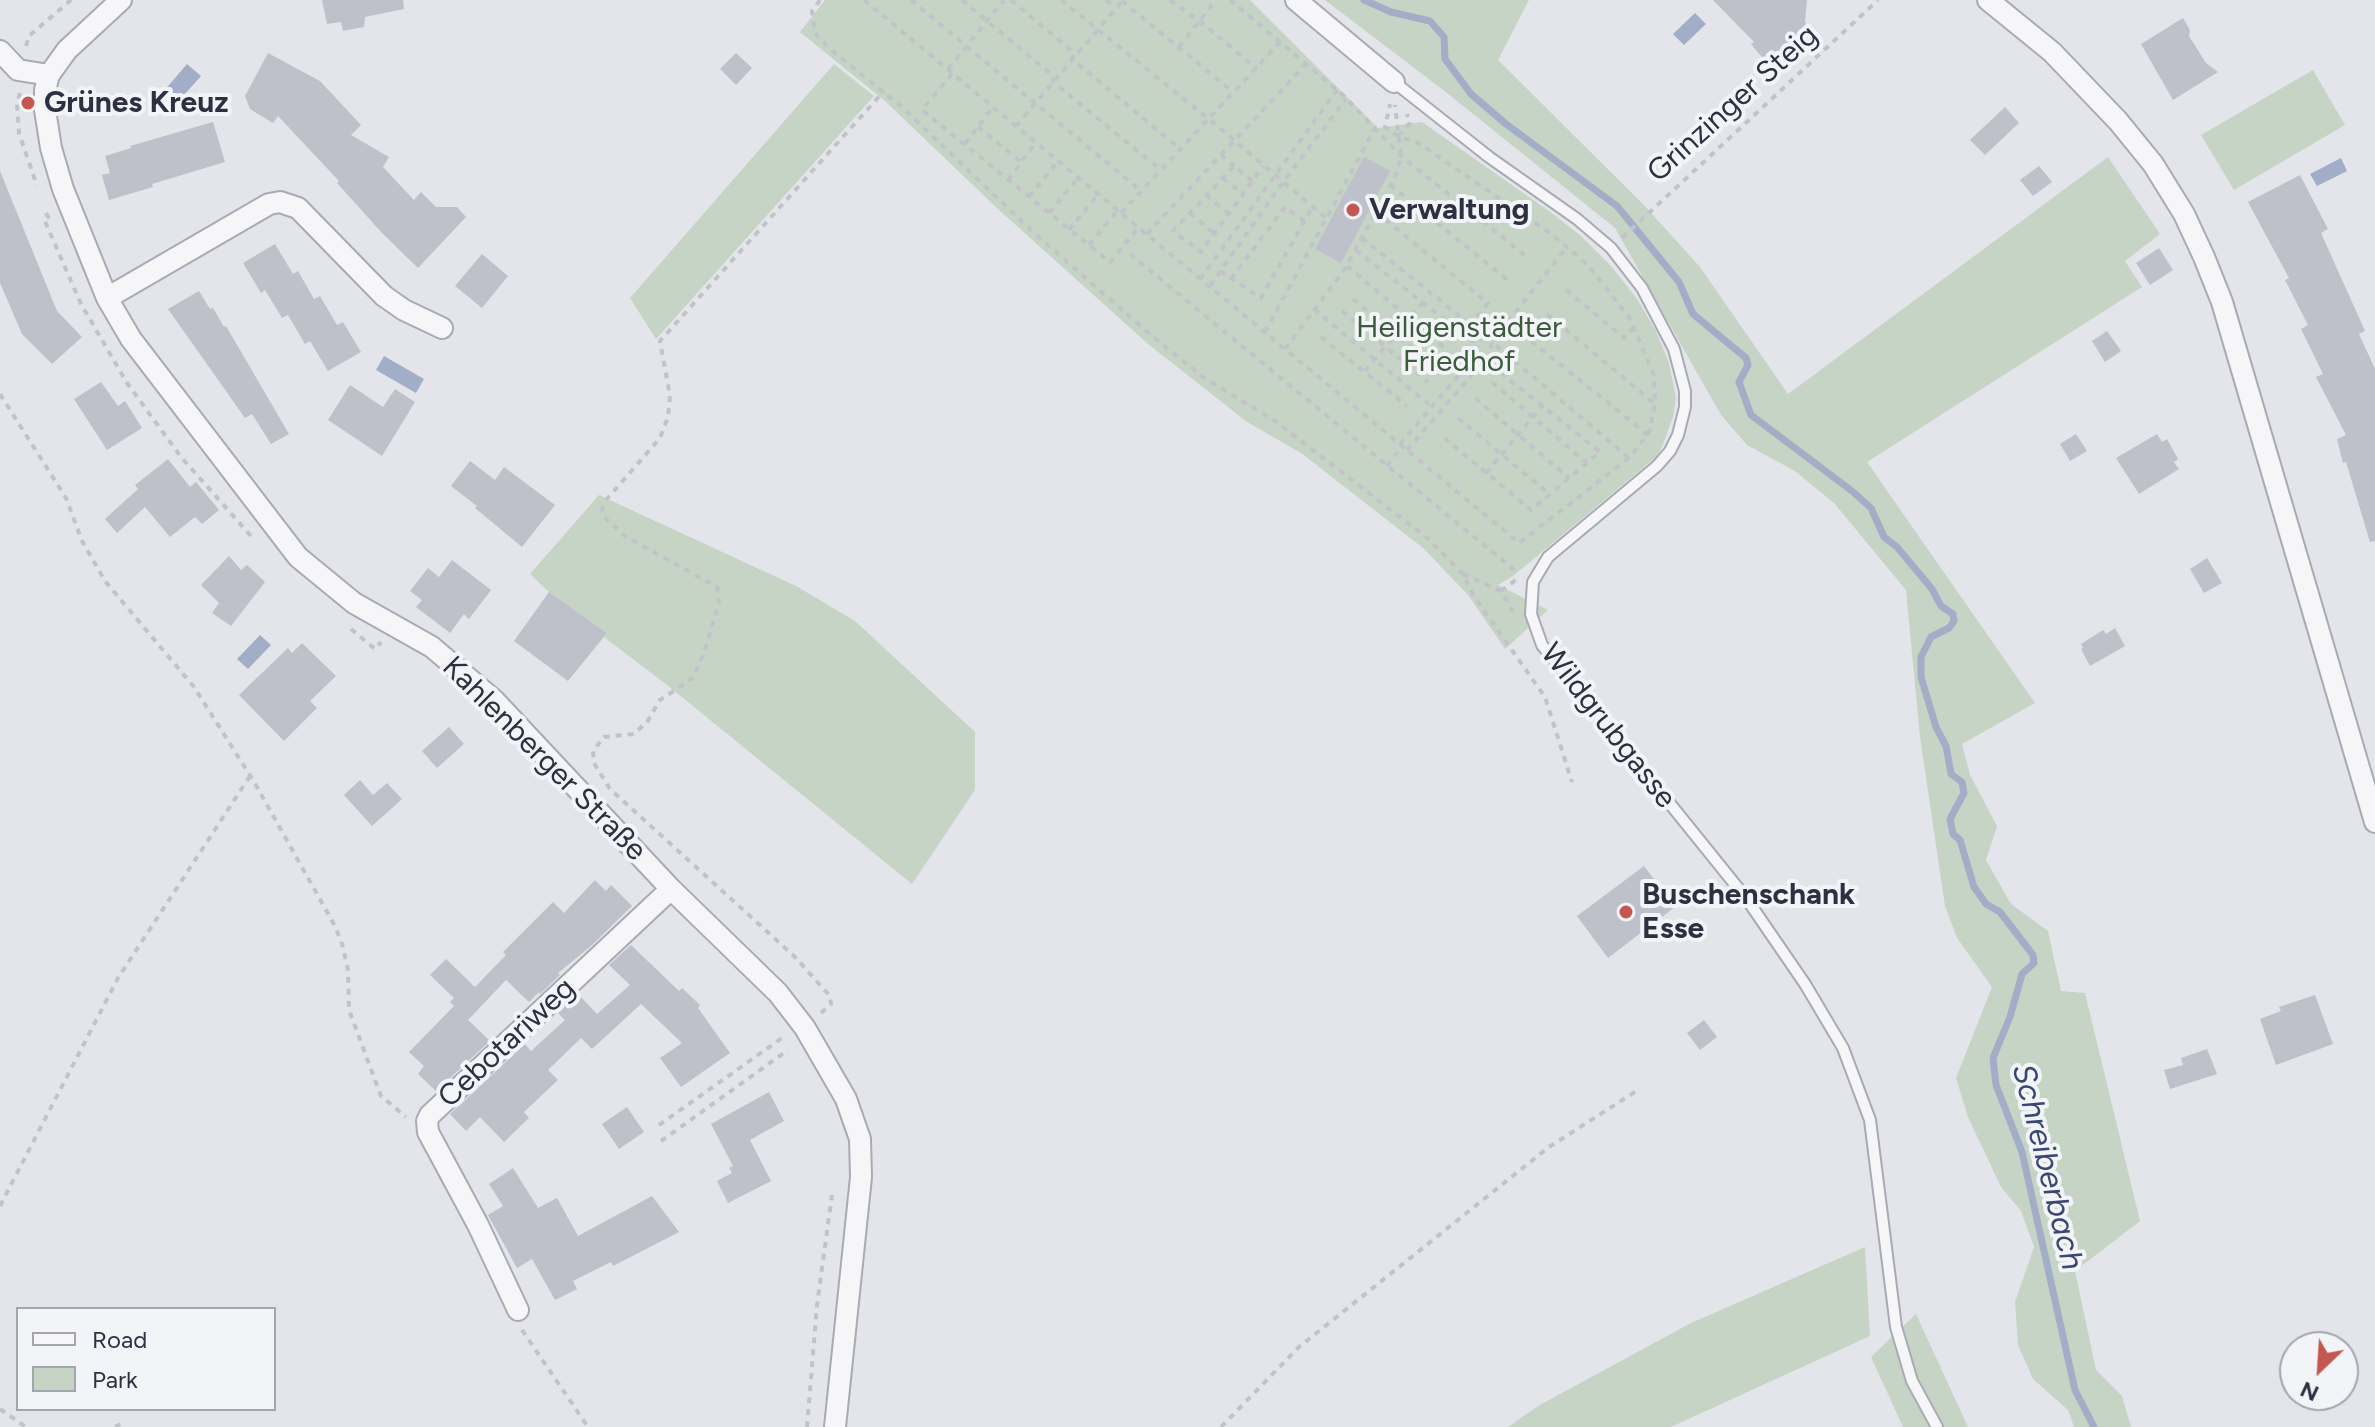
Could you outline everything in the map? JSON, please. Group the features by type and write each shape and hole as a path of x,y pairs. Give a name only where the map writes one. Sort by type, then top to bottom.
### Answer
{"street":[{"path":"9,62 25,72 49,75 67,50 121,0"},
{"name":"Wildgrubgasse","path":"1296,0 1394,82"},
{"path":"1988,0 2052,52 2118,121 2153,164 2184,214 2222,302 2375,822"},
{"name":"Kahlenberger Straße","path":"49,75 45,110 51,148 63,189 107,298 145,360 298,557 354,603 405,629 459,668 529,735 671,889 778,993 805,1028 846,1099 855,1122 862,1156 859,1213 835,1427"},
{"path":"107,298 269,204 280,202 298,208 384,296 404,310 442,328"},
{"name":"Cebotariweg","path":"518,1310 478,1225 428,1132 427,1121 671,889"}],"lane":[{"name":"Wildgrubgasse","path":"1394,82 1611,248 1642,288 1666,329 1681,374 1685,407 1678,435 1657,466 1548,557 1533,582 1531,614 1542,645 1746,898 1805,984 1843,1048 1870,1120 1896,1327 1912,1381 1937,1427"}],"path":[{"path":"9,62 29,36 71,0"},
{"path":"820,0 812,11 815,33 958,158 1023,224 1203,377 1275,421 1426,537 1463,574 1473,595 1545,697 1572,782"},
{"path":"864,0 1519,543 1629,458 1648,435 1655,404 1654,375 1634,327 1608,287 1567,247 1420,144 1398,136 1385,127 1394,82"},
{"path":"911,0 1141,191"},
{"path":"962,0 1052,75 1053,82 1161,170"},
{"path":"1004,0 965,45 922,110 1110,262 1139,227"},
{"path":"1011,0 1073,52 1072,59"},
{"path":"1061,0 1326,218"},
{"path":"1106,0 1115,8"},
{"path":"1016,126 1122,0 1233,92"},
{"path":"1170,0 1256,68"},
{"path":"1179,47 1216,0"},
{"path":"1230,0 1337,90 1401,156 1527,257"},
{"name":"Grinzinger Steig","path":"1618,241 1878,0"},
{"path":"1089,245 1280,42"},
{"path":"1072,59 1180,149"},
{"path":"1147,234 1306,64"},
{"path":"1285,349 1347,266 1397,173 1401,156 1394,82"},
{"path":"1200,279 1337,90"},
{"path":"805,1028 831,1004 830,996 794,956 610,789 594,763 593,751 604,737 634,734 647,722 660,700 693,678 719,603 717,587 625,536 604,517 602,509 607,499 660,438 668,417 670,396 660,341 884,91"},
{"path":"1210,286 1346,99"},
{"path":"965,144 993,107"},
{"path":"978,127 1021,162"},
{"path":"1265,332 1375,128"},
{"path":"1008,180 1036,142"},
{"path":"1221,155 1252,181"},
{"path":"1029,197 1058,161"},
{"path":"1234,166 1173,231 1201,252 1263,166"},
{"path":"1049,213 1079,178"},
{"path":"1223,178 1243,194"},
{"path":"1390,185 1509,281"},
{"path":"1069,230 1098,194"},
{"path":"1206,195 1229,214"},
{"path":"1231,279 1285,207 1304,221"},
{"path":"1220,271 1261,298 1313,207"},
{"path":"1376,212 1488,303 1471,325"},
{"path":"1190,213 1214,233"},
{"path":"1362,238 1492,342 1629,458"},
{"path":"1407,450 1486,359 1492,342 1567,247"},
{"path":"1356,250 1473,342 1475,352 1600,452 1531,510 1442,436"},
{"path":"1130,254 1522,576 1501,591"},
{"path":"1347,266 1448,351"},
{"path":"1566,290 1624,338 1634,327"},
{"path":"1353,299 1438,369"},
{"path":"1365,371 1423,302"},
{"path":"1314,309 1432,407"},
{"path":"1342,311 1428,382"},
{"path":"1547,314 1655,404"},
{"path":"1387,466 1472,360 1482,335"},
{"path":"1321,337 1407,406"},
{"path":"1531,341 1648,435"},
{"path":"1492,382 1587,463"},
{"path":"0,394 66,498 82,541 105,581 194,687 250,776 335,926 348,970 349,1010 381,1096 405,1116 427,1121"},
{"path":"1475,398 1569,478"},
{"path":"1486,473 1543,405"},
{"path":"1458,418 1549,494"},
{"path":"1463,574 1501,591 1513,612 1525,623 1535,626"},
{"path":"0,1206 118,978 250,776"},
{"path":"659,1125 782,1038"},
{"path":"661,1141 788,1050"},
{"path":"1221,1427 1299,1347 1549,1147 1638,1090"},
{"path":"807,1427 817,1305 832,1195"},
{"path":"518,1310 518,1324 588,1427"},
{"path":"0,1409 26,1427"},
{"path":"115,1427 121,1424 125,1427"}],"green space":[{"name":"Heiligenstädter Friedhof","path":"825,0 1250,0 1378,128 1422,122 1549,211 1581,236 1612,267 1637,299 1656,331 1669,363 1676,398 1662,447 1656,457 1513,576 1498,585 1548,610 1505,649 1468,595 1423,548 1301,453 1247,422 1148,344 999,210 886,102 800,32"},
{"path":"1325,0 1529,0 1498,60 1644,205 1700,267 1788,394 2108,157 2160,234 2125,261 2142,287 1867,462 2035,703 1962,744 1970,775 1997,826 1986,860 2011,904 2048,931 2061,991 2085,993 2140,1221 2075,1271 2096,1370 2122,1396 2131,1427 2074,1427 2068,1410 2033,1379 2018,1345 2015,1302 2034,1247 2021,1211 2001,1187 1968,1117 1956,1078 1992,987 1957,938 1945,906 1920,737 1906,590 1834,503 1795,471 1747,445 1721,415 1615,228"},
{"path":"834,64 874,96 656,339 630,298"},
{"path":"2313,70 2345,125 2234,190 2201,135"},
{"path":"599,495 796,586 855,621 975,732 975,790 912,884 604,637 607,633 549,592 530,574"},
{"path":"1865,1247 1870,1336 1671,1427 1508,1427 1538,1406 1691,1323"},
{"path":"1916,1314 1968,1427 1903,1427 1871,1357"}],"water":[{"path":"1695,13 1706,24 1684,45 1673,34"},
{"path":"187,64 201,76 177,103 163,92"},
{"path":"2341,158 2347,171 2317,186 2310,174"},
{"path":"384,356 424,379 416,393 376,370"},
{"path":"260,635 271,645 248,669 237,659"}],"building":[{"path":"322,0 403,0 404,9 365,17 364,27 343,31 341,22 327,24"},
{"path":"1713,0 1807,0 1805,21 1808,32 1766,62 1751,44 1754,42"},
{"path":"2183,18 2190,30 2189,36 2206,63 2218,72 2173,100 2141,44"},
{"path":"268,53 320,81 361,125 351,135 389,157 383,167 414,200 421,192 436,207 457,207 466,217 418,268 382,233 337,183 339,181 278,116 273,123 250,109 245,96"},
{"path":"736,53 752,68 736,85 720,69"},
{"path":"2005,107 2019,123 1985,155 1970,140"},
{"path":"213,122 225,162 109,200 102,175 110,173 105,156"},
{"name":"Verwaltung","path":"1364,157 1390,171 1341,263 1315,249"},
{"path":"2039,166 2052,182 2033,196 2020,180"},
{"path":"0,171 57,311 82,337 52,364 22,334 0,283"},
{"path":"2300,175 2328,229 2321,233 2365,331 2359,334 2375,369 2375,541 2370,542 2337,439 2346,435 2316,377 2323,374 2301,329 2308,325 2285,280 2289,278 2248,202"},
{"path":"275,244 293,274 298,271 314,299 320,296 337,325 343,322 361,352 328,371 310,341 305,344 288,315 282,318 265,290 261,293 243,263"},
{"path":"2159,248 2173,270 2150,285 2136,263"},
{"path":"482,254 508,276 482,308 455,286"},
{"path":"199,291 226,326 289,434 271,444 252,414 245,418 168,309"},
{"path":"2107,331 2121,351 2105,362 2092,341"},
{"path":"101,382 118,406 125,401 142,428 107,450 74,399"},
{"path":"350,385 383,407 395,389 415,402 382,456 328,420"},
{"path":"2076,434 2087,451 2070,461 2060,444"},
{"path":"2157,434 2162,442 2167,439 2178,459 2174,462 2179,469 2139,494 2116,458"},
{"path":"168,459 190,487 196,482 219,510 202,524 195,517 170,537 145,507 117,533 105,519 138,489 135,485"},
{"path":"470,461 495,480 504,467 555,505 522,547 451,486"},
{"path":"229,556 241,570 247,565 265,582 231,626 212,613 219,603 201,585"},
{"path":"2207,558 2222,583 2204,593 2190,569"},
{"path":"452,560 491,590 469,619 464,614 450,633 416,607 422,600 410,591 428,568 439,577"},
{"path":"549,592 607,633 568,681 514,641"},
{"path":"2115,628 2125,646 2090,666 2081,644 2103,630 2106,634"},
{"path":"302,643 336,676 310,701 317,708 284,741 239,695 288,648 292,653"},
{"path":"449,727 464,744 437,768 422,751"},
{"path":"360,780 373,795 387,783 402,799 372,826 344,795"},
{"name":"Buschenschank Esse","path":"1644,866 1675,907 1608,958 1577,916"},
{"path":"595,880 606,891 611,885 632,906 529,1002 506,980 468,1020 490,1041 436,1091 418,1074 424,1066 409,1052 454,1006 450,1002 454,998 430,975 446,959 475,987 506,955 503,952 553,902 564,913"},
{"path":"631,945 679,991 682,988 700,1005 698,1008 730,1053 681,1087 660,1058 682,1043 641,1004 592,1049 581,1038 548,1070 558,1080 524,1112 529,1118 504,1142 480,1117 466,1131 450,1114 525,1044 531,1051 565,1020 558,1013 578,994 597,1014 630,985 609,965"},
{"path":"2315,995 2333,1044 2276,1065 2260,1019 2281,1011 2279,1007"},
{"path":"1704,1020 1717,1037 1700,1050 1687,1033"},
{"path":"2207,1049 2217,1074 2170,1089 2164,1070 2183,1065 2181,1058"},
{"path":"769,1092 784,1121 750,1140 771,1181 728,1203 717,1181 732,1173 729,1168 733,1166 711,1124"},
{"path":"627,1107 644,1132 619,1149 602,1124"},
{"path":"513,1168 538,1208 557,1198 578,1236 652,1196 679,1232 613,1266 611,1262 573,1281 577,1289 555,1300 532,1259 517,1268 488,1215 503,1206 489,1184"}],"waterway":[{"name":"Schreiberbach","path":"1364,0 1391,12 1430,21 1444,37 1445,59 1471,94 1506,124 1617,206 1679,282 1693,314 1746,358 1748,365 1739,382 1751,415 1871,508 1884,537 1897,547 1932,589 1941,606 1953,614 1954,621 1949,628 1931,637 1921,657 1921,677 1936,727 1946,746 1951,774 1962,782 1964,793 1950,819 1953,834 1960,840 1974,887 1986,904 2000,912 2033,955 2034,963 2022,974 2010,1017 1993,1058 1996,1085 2022,1152 2075,1390 2094,1427"}],"place":[{"name":"Grünes Kreuz","path":"28,103"},
{"name":"Verwaltung","path":"1353,210"},
{"name":"Buschenschank Esse","path":"1626,912"}]}
